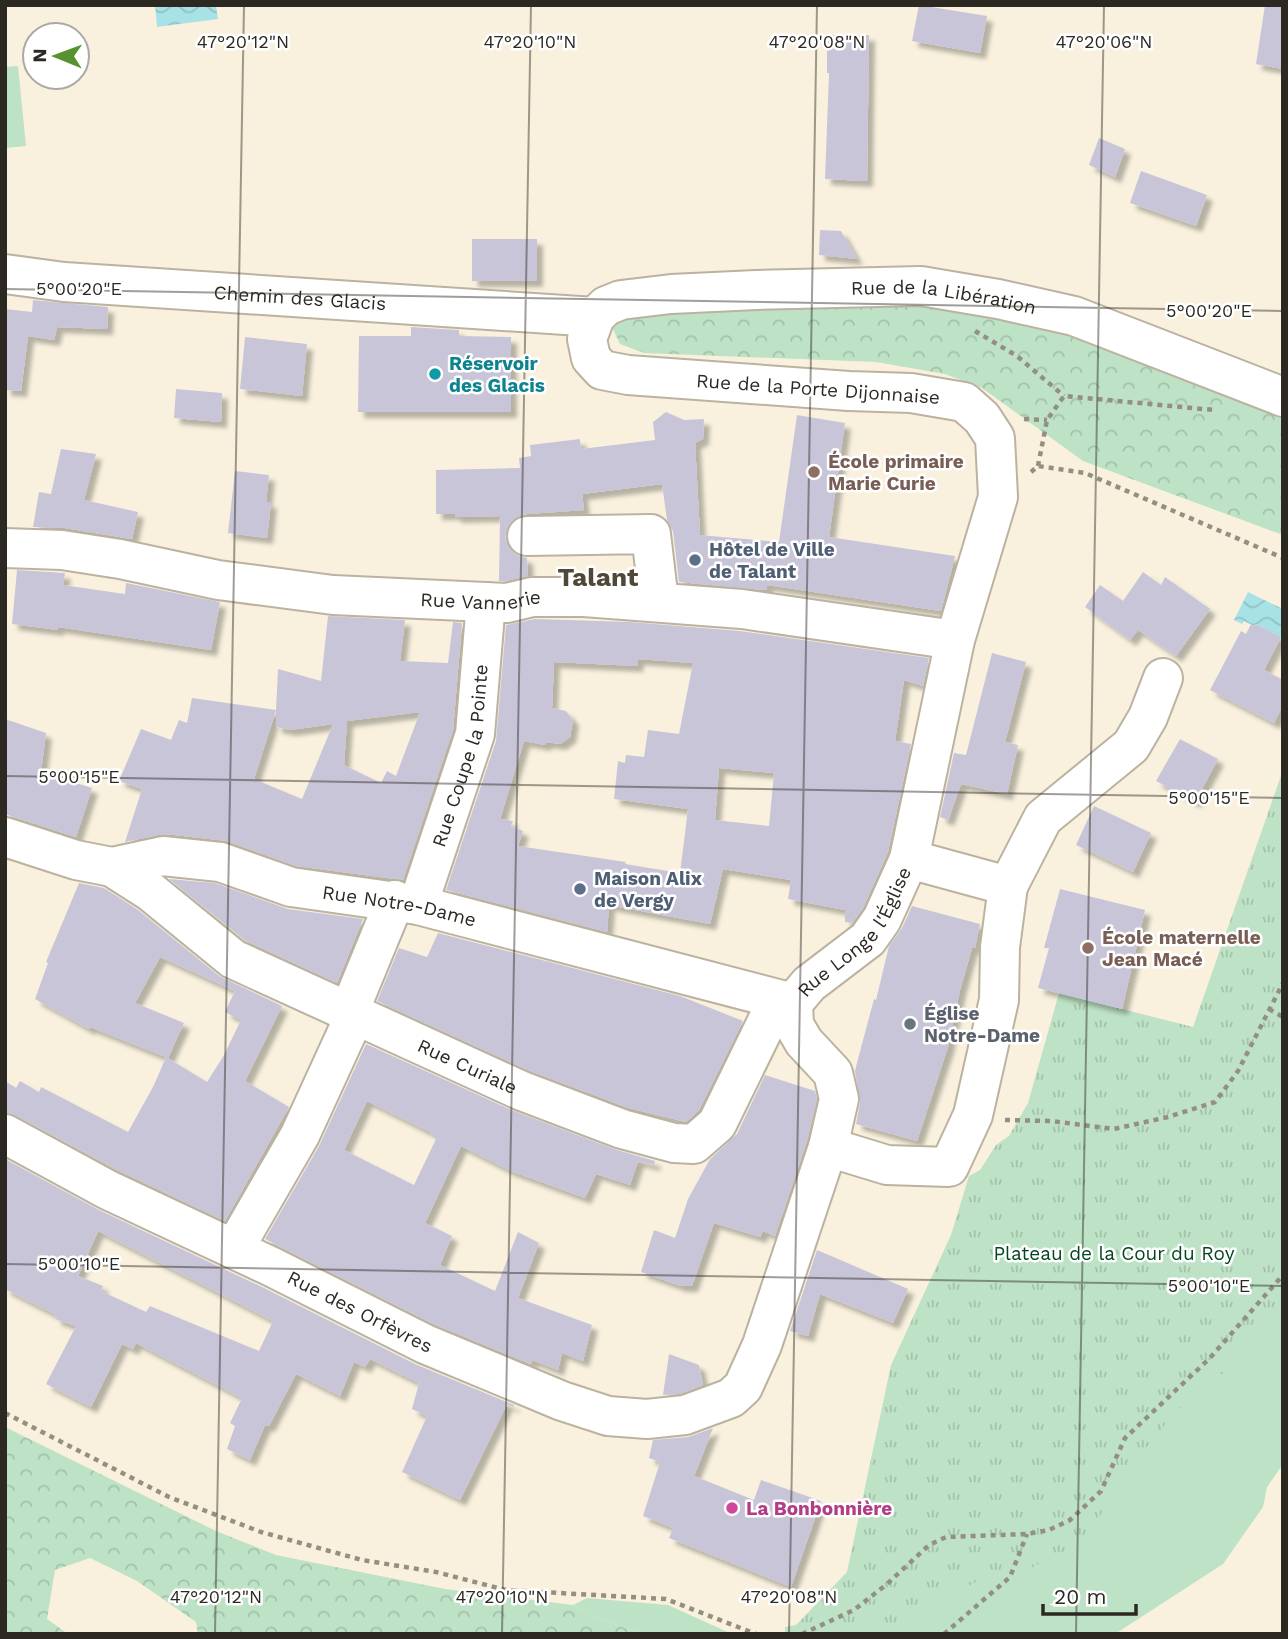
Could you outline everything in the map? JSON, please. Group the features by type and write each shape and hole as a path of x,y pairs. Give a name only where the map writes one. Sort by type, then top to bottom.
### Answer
{"street":[{"name":"Chemin des Glacis","path":"5,274 64,282 595,317"},
{"name":"Rue de la Libération","path":"595,317 606,306 621,300 671,294 921,286 1074,316 1283,397"},
{"name":"Rue de la Porte Dijonnaise","path":"595,317 587,339 591,358 602,370 656,377 911,393 964,402 982,418 995,438 998,498 955,640"},
{"path":"527,536 652,534 659,603"},
{"name":"Rue Vannerie","path":"5,548 62,550 120,559 218,580 333,595 507,603 532,597 584,597 742,608 955,640"},
{"name":"Rue Coupe la Pointe","path":"234,1249 300,1135 352,1013 406,902 475,734 486,602"},
{"name":"Rue Longe l'Église","path":"731,1398 743,1387 762,1345 828,1147 839,1099 832,1073 804,1042 785,1002 869,939 882,919 909,859 955,640"},
{"path":"828,1147 887,1165 949,1167 973,1115 999,1000 1000,947 1008,886 1043,818 1131,746 1147,717 1163,678"},
{"name":"Rue Notre-Dame","path":"5,837 76,860 112,867 163,856 220,862 290,887 406,902 785,1002"},
{"path":"909,859 1008,886"},
{"name":"Rue Curiale","path":"112,867 150,892 233,959 522,1091 622,1129 674,1143 694,1144 717,1124 785,1002"},
{"name":"Rue des Orfèvres","path":"5,1134 108,1190 425,1344 562,1401 608,1416 647,1419 685,1415 731,1398"}],"path":[{"path":"967,326 1017,356 1064,396 1214,410"},
{"path":"1064,396 1047,420 1038,466 1085,473 1283,558"},
{"path":"973,1115 997,1120 1051,1121 1114,1129 1168,1117 1215,1102 1238,1071 1283,983"},
{"path":"1269,1009 1283,1017"},
{"path":"802,1634 854,1610 929,1545 946,1537 1027,1534 1049,1530 1070,1520 1101,1491 1125,1438 1210,1358 1283,1275"},
{"path":"5,1413 169,1497 261,1532 362,1560 436,1572 506,1590 666,1599 756,1634"},
{"path":"944,1634 1010,1577 1027,1534"}],"green space":[{"path":"18,66 26,146 5,148 5,67"},
{"path":"855,301 987,311 1069,329 1283,413 1283,535 1083,461 982,388 945,374 876,362 644,353 620,344 612,327 627,315"},
{"name":"Plateau de la Cour du Roy","path":"1283,770 1283,1304 1251,1331 1226,1371 1189,1397 1156,1435 1120,1482 1086,1540 995,1586 986,1576 945,1600 907,1634 785,1634 785,1627 796,1625 847,1572 891,1365 951,1235 969,1176 980,1170 996,1145 1009,1136 1028,1103 1059,993 1193,1027"},
{"path":"1283,1286 1283,1464 1267,1487 1263,1507 1223,1564 1115,1634 822,1634 1126,1453"},
{"path":"5,1427 216,1531 276,1555 445,1589 573,1605 602,1620 643,1634 198,1634 196,1622 137,1581 90,1558 55,1570 47,1619 68,1634 5,1634"},
{"path":"587,1598 668,1605 732,1634 643,1634 602,1620 573,1605"}],"water":[{"path":"155,5 216,5 218,19 157,27"},
{"path":"1248,592 1283,609 1281,637 1256,624 1254,626 1244,621 1242,624 1234,620"}],"building":[{"path":"919,5 987,16 980,53 912,41"},
{"path":"1265,5 1283,5 1283,69 1256,64"},
{"path":"827,35 869,35 867,181 825,179 829,73"},
{"path":"1099,138 1125,149 1115,177 1089,165"},
{"path":"1141,171 1207,195 1196,226 1130,203"},
{"path":"820,230 841,231 857,259 819,255"},
{"path":"472,239 537,239 537,281 472,281"},
{"path":"33,300 108,307 107,329 57,327 54,340 28,336 21,391 5,390 5,309 32,312"},
{"name":"Réservoir des Glacis","path":"411,327 459,330 459,336 511,337 511,412 358,412 359,336 411,336"},
{"path":"245,337 307,344 302,396 240,389"},
{"path":"176,389 222,393 221,422 174,418"},
{"path":"666,412 684,420 704,419 703,439 695,443 700,535 779,542 797,415 845,423 829,537 955,556 941,611 767,585 766,590 679,582 673,531 667,520 662,484 582,494 584,510 527,514 515,518 508,526 505,537 509,548 516,555 527,558 528,576 505,581 499,581 500,516 455,517 455,514 436,514 436,470 520,468 519,458 531,456 530,445 580,439 581,449 655,440 653,422"},
{"path":"61,449 96,454 84,500 138,512 132,539 65,528 33,527 39,492 51,494"},
{"path":"235,471 269,475 266,502 271,502 267,538 228,533"},
{"path":"17,570 65,573 63,585 125,594 126,583 220,602 211,650 58,627 58,630 12,624"},
{"path":"1143,572 1161,585 1165,577 1210,609 1176,656 1138,630 1130,640 1085,607 1100,585 1123,601"},
{"path":"328,616 405,620 400,661 448,663 453,622 462,623 453,730 403,880 296,866 227,841 176,834 125,842 142,789 119,781 141,729 171,740 179,720 187,723 192,698 276,710 278,669 321,681","holes":["276,710 276,727 290,730 333,724 302,799 254,779","420,712 396,776 387,771 381,783 344,765 347,721"]},
{"path":"535,619 630,622 740,631 929,658 923,686 904,680 895,741 911,744 888,852 863,908 852,923 845,922 845,910 788,899 791,880 723,869 710,924 609,905 607,932 446,890 496,741 506,625","holes":["638,659 693,663 679,734 648,730 644,757 626,755 625,763 618,761 614,799 688,809 680,873 518,846 523,831 511,826 513,821 500,819 524,741 545,745 546,742 560,744 570,737 573,720 566,711 552,708 554,662 637,666","719,768 774,773 769,826 715,820"]},
{"path":"1251,624 1281,637 1264,670 1283,680 1283,705 1274,723 1210,690 1241,631 1246,634"},
{"path":"992,653 1026,662 1005,742 1018,745 1007,794 961,784 948,820 940,817 954,753 966,755"},
{"path":"5,719 46,733 40,780 44,773 92,788 76,837 5,814"},
{"path":"1180,739 1218,759 1195,802 1156,781"},
{"path":"1094,806 1151,833 1133,872 1076,845"},
{"path":"169,879 215,883 288,909 363,919 337,983 245,940"},
{"path":"79,883 104,888 138,910 219,976 282,1006 245,1081 289,1107 225,1221 5,1112 5,1081 16,1088 20,1081 39,1092 41,1087 128,1132 166,1057 90,1027 89,1029 35,999 48,963 46,962","holes":["160,957 235,991 225,1012 241,1020 207,1082 167,1058 184,1023 135,1003"]},
{"path":"1060,889 1145,910 1122,1009 1038,988 1049,948 1044,948"},
{"name":"Église Notre-Dame","path":"912,906 980,924 975,948 972,948 960,990 948,1047 917,1141 856,1124 860,1103 855,1071 858,1059 889,946 902,928"},
{"path":"438,933 680,996 743,1021 699,1110 686,1122 629,1108 530,1071 377,1001 399,948 427,957"},
{"path":"366,1044 514,1111 614,1149 655,1161 654,1165 638,1161 630,1185 596,1174 585,1198 511,1171 461,1146 425,1223 452,1236 440,1265 495,1291 518,1232 539,1243 518,1298 592,1325 583,1361 562,1353 558,1370 532,1360 531,1364 434,1324 265,1239 319,1146","holes":["367,1101 432,1133 431,1136 436,1139 414,1185 344,1150"]},
{"path":"765,1075 815,1091 817,1099 807,1141 775,1236 763,1231 760,1237 714,1223 692,1286 681,1286 641,1272 654,1230 675,1238 688,1199 710,1159 737,1134"},
{"path":"5,1159 99,1210 262,1287 415,1364 514,1405 513,1407 507,1404 460,1500 402,1472 427,1416 412,1409 419,1383 370,1359 365,1367 354,1362 340,1396 296,1374 269,1426 265,1425 250,1460 227,1449 235,1426 230,1423 242,1398 136,1343 133,1349 122,1344 91,1407 46,1384 76,1326 55,1319 56,1315 5,1289","holes":["98,1231 273,1321 259,1351 150,1306 146,1312 101,1291 103,1286 78,1276"]},
{"path":"817,1250 908,1289 893,1323 820,1294 808,1336 790,1331"},
{"path":"669,1354 699,1365 703,1385 680,1394 663,1395"},
{"name":"La Bonbonnière","path":"713,1428 694,1476 754,1500 761,1480 821,1501 791,1587 669,1538 673,1528 643,1516 660,1462 649,1458 653,1440 688,1437"}],"place":[{"name":"Réservoir des Glacis","path":"435,374"},
{"name":"École primaire Marie Curie","path":"814,472"},
{"name":"Hôtel de Ville de Talant","path":"695,560"},
{"name":"Maison Alix de Vergy","path":"580,889"},
{"name":"École maternelle Jean Macé","path":"1088,948"},
{"name":"Église Notre-Dame","path":"910,1024"},
{"name":"La Bonbonnière","path":"732,1508"}],"district":[{"name":"Talant","path":"598,577"}]}
